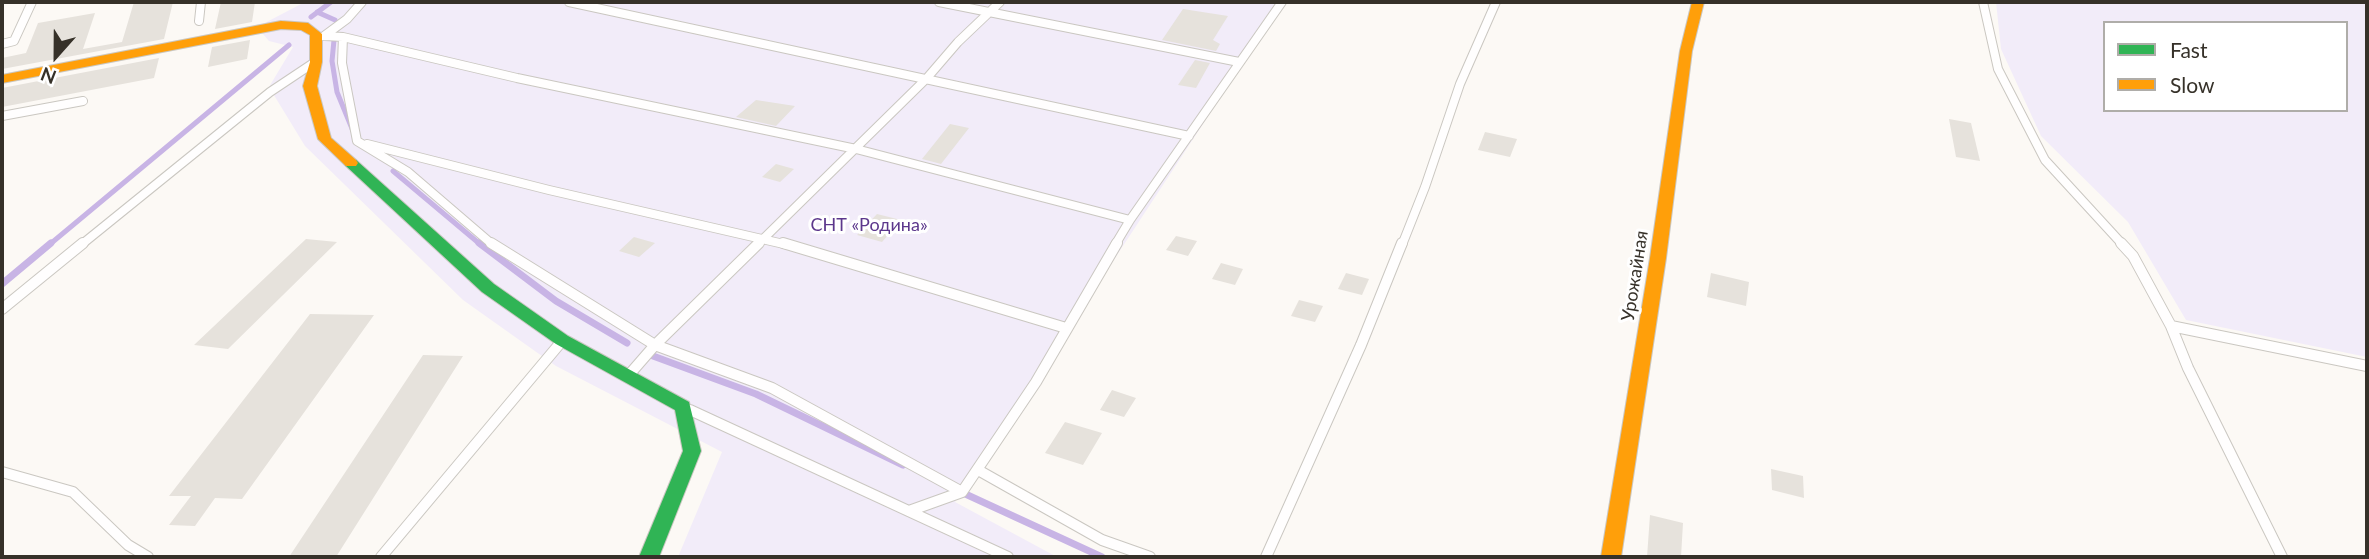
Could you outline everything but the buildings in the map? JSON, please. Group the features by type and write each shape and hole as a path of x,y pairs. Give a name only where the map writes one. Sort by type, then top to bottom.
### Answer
{"street":[{"name":"Урожайная","path":"1611,557 1658,258 1686,51 1698,2"},
{"path":"2,79 281,25 304,26 320,35 310,86 325,139 488,288 562,340 683,407 692,452 649,557"}],"lane":[{"path":"2,44 14,41 32,2"},
{"path":"199,21 201,2"},
{"path":"320,35 347,19 362,2"},
{"path":"569,2 1189,136"},
{"path":"940,2 1239,62"},
{"path":"627,377 655,345 856,149 1000,2"},
{"path":"909,511 962,492 1003,434 1130,220 1282,2"},
{"path":"1266,557 1361,345 1425,187 1460,84 1496,2"},
{"path":"1983,2 1998,69 2045,160 2133,256 2171,326 2194,379 2282,557"},
{"path":"320,35 343,37 517,78 856,149 1130,220"},
{"path":"343,37 342,63 357,141 408,172 498,248 655,345 772,388 962,492"},
{"path":"2,309 270,92 316,62"},
{"path":"2,116 83,100"},
{"path":"357,141 549,190 765,238 1066,328"},
{"path":"2171,326 2367,366"},
{"path":"381,557 562,340"},
{"path":"683,407 1008,557"},
{"path":"978,470 1102,540 1150,557"},
{"path":"2,472 73,492 128,545 148,557"}],"green space":[{"name":"СНТ «Родина»","path":"305,2 1283,2 955,502 1057,557 678,557 722,452 556,366 463,300 305,146 269,87 293,47 269,41 257,27"},
{"path":"1996,2 2367,2 2367,357 2186,320 2128,222 2041,136 2001,49"}],"waterway":[{"path":"317,12 331,2"},
{"path":"311,17 317,12"},
{"path":"317,12 335,20"},
{"path":"334,40 332,61 337,92 353,131"},
{"path":"49,245 289,45"},
{"path":"393,171 481,245"},
{"path":"2,284 51,243"},
{"path":"479,243 556,301 627,343"},
{"path":"653,356 756,394 903,465"},
{"path":"961,492 1102,557"}],"traffic: fast":[{"path":"351,163 488,288 562,340 683,407 692,451 649,557"}],"traffic: slow":[{"path":"1611,557 1658,258 1686,51 1698,2"},
{"path":"2,79 281,25 304,26 316,34 316,62 310,86 325,139 351,163"}]}
